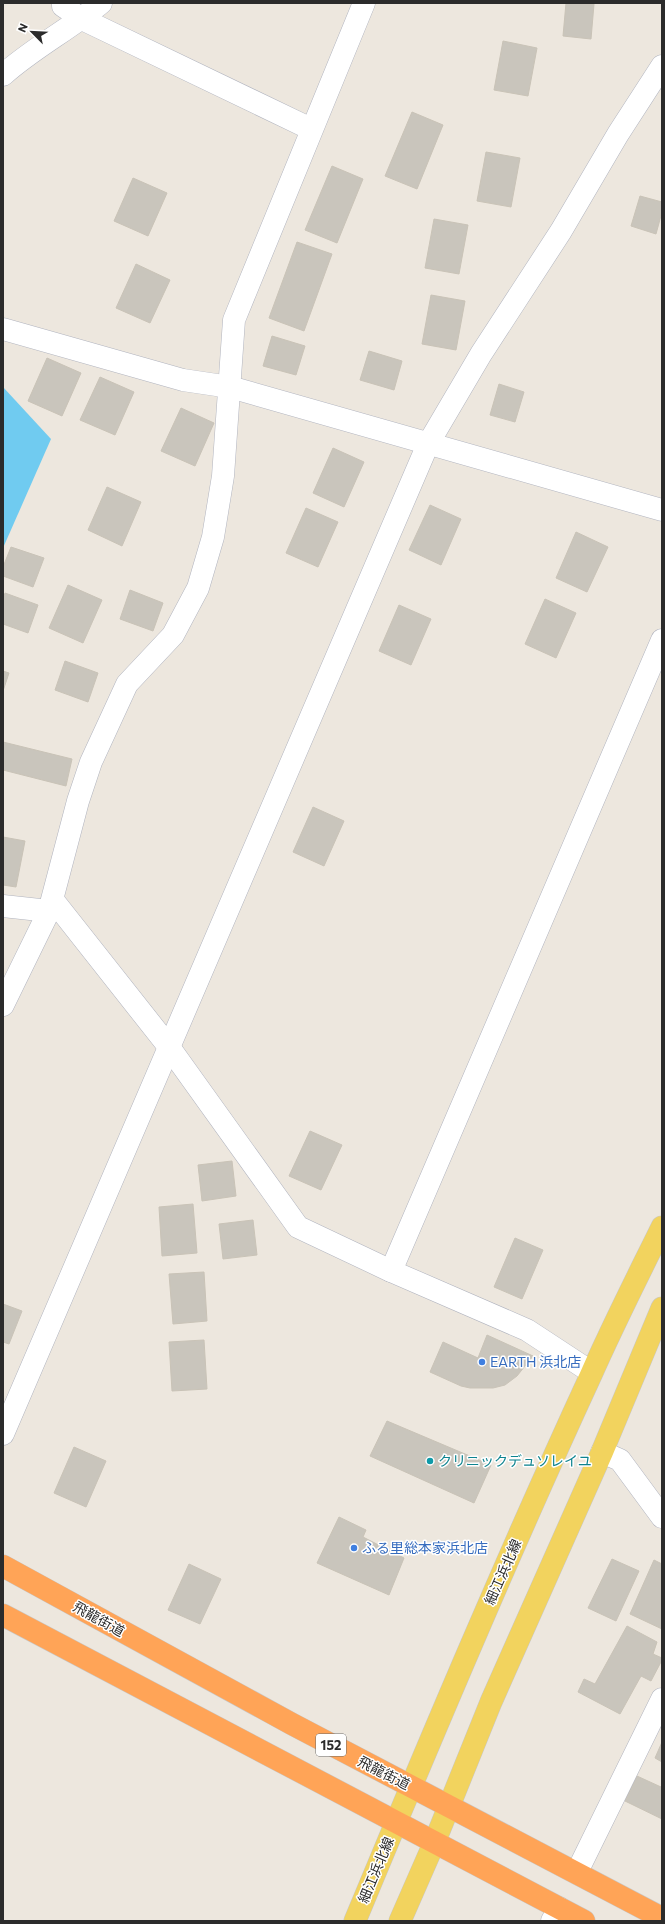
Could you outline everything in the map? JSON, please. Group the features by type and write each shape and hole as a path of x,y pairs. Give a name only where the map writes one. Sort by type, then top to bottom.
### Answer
{"highway":[{"name":"飛龍街道","path":"3,1566 285,1720 577,1872 662,1918"},
{"path":"3,1615 396,1823 435,1841 556,1914 584,1921"}],"main road":[{"name":"細江浜北線","path":"355,1921 448,1698 592,1372 662,1227"},
{"path":"400,1921 435,1841 491,1702 602,1452 662,1308"}],"street":[{"path":"63,3 63,6 82,19 311,129"},
{"path":"3,75 16,63 82,19 101,3"},
{"path":"3,1005 51,906 86,775 127,684 173,635 198,588 213,537 223,476 234,320 311,129 364,3"},
{"path":"3,1434 428,444 481,354 561,231 618,134 662,66"},
{"path":"3,329 183,380 230,387 662,510"},
{"path":"391,1271 572,854 662,640"},
{"path":"3,906 51,906"},
{"path":"51,906 169,1047 298,1227 391,1271 527,1330 592,1372"},
{"path":"602,1452 620,1460 662,1517"},
{"path":"577,1872 662,1699"}],"water":[{"path":"3,387 51,439 3,548"}],"building":[{"path":"566,3 594,4 591,39 563,36"},
{"path":"503,41 537,48 528,96 494,90"},
{"path":"412,112 443,125 417,189 385,176"},
{"path":"486,152 520,158 511,207 477,201"},
{"path":"332,166 363,179 337,243 305,230"},
{"path":"133,178 167,193 148,236 114,221"},
{"path":"640,196 662,202 662,212 656,234 631,226"},
{"path":"434,219 468,225 459,274 425,268"},
{"path":"297,242 332,254 304,331 269,318"},
{"path":"136,264 170,280 150,323 116,308"},
{"path":"431,295 465,301 456,350 422,344"},
{"path":"272,336 305,346 296,375 263,366"},
{"path":"369,351 402,361 394,390 360,380"},
{"path":"47,358 81,373 62,416 28,401"},
{"path":"100,377 134,392 115,435 80,420"},
{"path":"499,384 524,392 515,422 490,415"},
{"path":"181,408 214,423 195,466 161,451"},
{"path":"333,448 364,462 344,507 313,493"},
{"path":"107,487 141,502 122,546 88,530"},
{"path":"430,505 461,519 441,565 409,550"},
{"path":"306,508 338,522 318,567 286,553"},
{"path":"576,532 608,547 587,592 556,578"},
{"path":"11,547 44,558 33,587 3,576 3,567"},
{"path":"68,585 102,600 83,643 49,628"},
{"path":"130,590 163,603 153,631 120,619"},
{"path":"5,593 38,605 28,633 3,624 3,599"},
{"path":"545,599 576,613 556,658 525,644"},
{"path":"399,605 431,619 411,665 379,651"},
{"path":"65,661 98,673 88,702 55,690"},
{"path":"3,671 9,673 3,691"},
{"path":"3,742 72,759 66,786 3,770"},
{"path":"313,807 344,821 324,866 293,852"},
{"path":"3,837 25,841 16,887 3,885"},
{"path":"310,1131 342,1145 321,1190 289,1176"},
{"path":"232,1161 236,1196 202,1201 198,1165"},
{"path":"193,1204 197,1253 162,1256 159,1207"},
{"path":"253,1220 257,1255 223,1259 219,1224"},
{"path":"515,1238 543,1250 522,1299 494,1287"},
{"path":"204,1272 207,1321 173,1324 169,1274"},
{"path":"3,1304 22,1311 9,1344 3,1342"},
{"name":"EARTH 浜北店","path":"487,1335 533,1356 517,1376 505,1385 493,1388 470,1388 461,1386 430,1372 443,1342 478,1358"},
{"path":"204,1340 207,1389 172,1391 169,1342"},
{"name":"クリニックデュソレイユ","path":"387,1421 491,1465 474,1503 370,1456"},
{"path":"74,1447 106,1461 86,1507 54,1493"},
{"name":"ふる里総本家浜北店","path":"339,1517 366,1530 363,1537 404,1558 389,1595 317,1563"},
{"path":"612,1559 639,1571 616,1621 588,1608"},
{"path":"654,1560 662,1564 662,1629 630,1614"},
{"path":"189,1564 221,1579 200,1624 168,1610"},
{"path":"627,1626 657,1642 653,1654 662,1658 662,1660 651,1681 641,1676 620,1714 578,1692 584,1679 595,1684"},
{"path":"662,1742 662,1762 655,1758"},
{"path":"637,1776 661,1787 662,1784 662,1819 625,1801"}],"place":[{"name":"EARTH 浜北店","path":"482,1362"},
{"name":"クリニックデュソレイユ","path":"430,1461"},
{"name":"ふる里総本家浜北店","path":"354,1548"}]}
